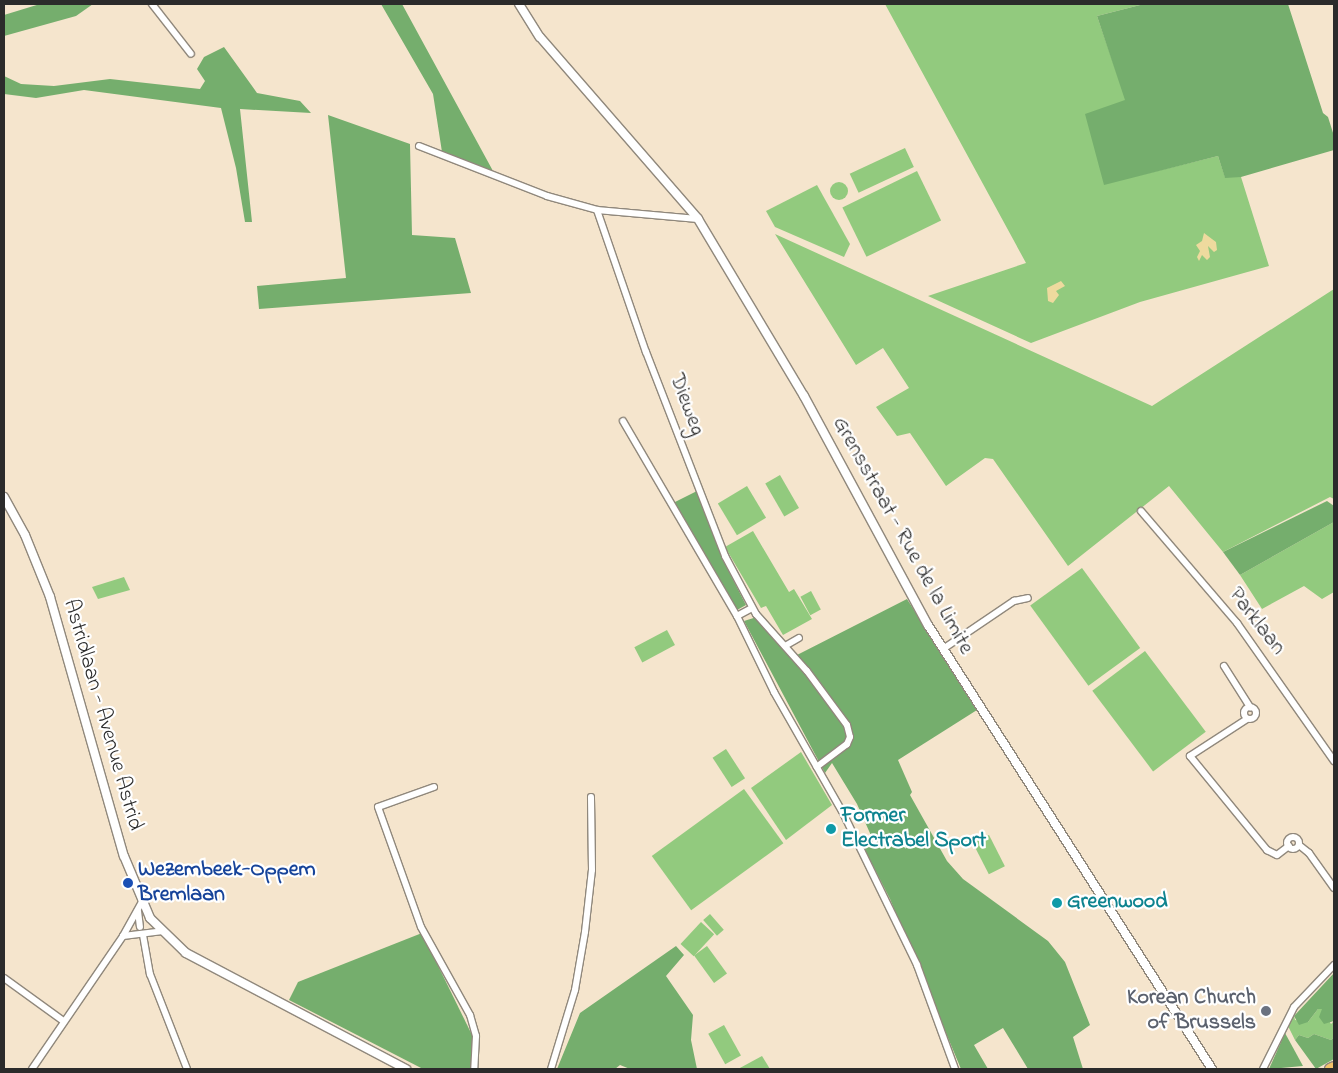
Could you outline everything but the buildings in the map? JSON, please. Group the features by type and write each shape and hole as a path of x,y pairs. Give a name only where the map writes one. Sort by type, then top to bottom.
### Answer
{"main road":[{"path":"1330,1069 1334,1067"}],"street":[{"path":"152,4 191,54"},
{"name":"Grensstraat - Rue de la Limite","path":"519,4 540,37 698,219 804,396 896,570 943,649 1212,1069"},
{"path":"419,146 538,193 597,210 698,219"},
{"name":"Dieweg","path":"597,210 646,352 720,545 752,608 819,686 848,730 849,739 844,748 817,767"},
{"path":"623,421 737,616 907,942 956,1069"},
{"name":"Astridlaan - Avenue Astrid","path":"4,497 25,535 50,597 124,856 140,905 161,931 194,957 406,1069"},
{"name":"Parklaan","path":"1141,511 1237,623 1334,761"},
{"path":"943,649 1014,601 1028,598"},
{"path":"737,616 752,608"},
{"path":"785,646 799,638"},
{"path":"1224,666 1250,707 1244,712 1247,719 1190,756 1267,850 1277,855 1288,846 1292,837 1298,839 1299,845 1309,853 1334,888"},
{"path":"434,787 378,807 421,927 470,1015 476,1036 474,1069"},
{"path":"551,1069 575,990 587,924 592,870 591,797"},
{"path":"140,905 140,927"},
{"path":"32,1069 62,1020 123,936 140,905"},
{"path":"123,936 143,935 161,931"},
{"path":"143,935 150,974 187,1069"},
{"path":"1263,1069 1272,1045 1294,1007 1334,965"},
{"path":"4,978 62,1020"}],"green space":[{"path":"40,4 93,4 76,16 4,36 4,15"},
{"path":"381,4 402,4 493,171 442,152 433,94"},
{"path":"885,4 1144,4 1097,16 1126,100 1104,184 1218,156 1225,177 1241,177 1269,266 1140,302 1031,343 928,296 1026,263"},
{"path":"1144,4 1288,4 1323,113 1328,117 1334,136 1334,150 1241,177 1225,178 1218,156 1104,185 1085,114 1125,100 1097,16"},
{"path":"224,47 257,93 300,101 311,113 240,109 252,222 245,222 236,168 221,108 84,90 36,98 4,94 4,76 21,84 54,86 110,79 200,89 205,81 197,69 204,57"},
{"path":"328,115 410,144 412,235 455,238 471,293 259,309 257,286 346,278"},
{"path":"905,148 914,167 859,193 850,174"},
{"path":"917,171 941,220 867,257 842,207"},
{"path":"835,182 843,182 848,187 846,198 835,200 830,195 830,187"},
{"path":"817,185 850,244 844,257 775,227 766,211"},
{"path":"775,234 1152,406 1334,289 1334,499 1330,497 1223,552 1169,486 1068,566 993,459 985,458 946,486 910,433 897,436 876,407 909,388 883,348 856,365"},
{"path":"780,475 799,508 784,516 765,484"},
{"path":"747,486 766,518 737,535 718,504"},
{"path":"699,490 724,562 746,605 737,610 673,503"},
{"path":"1327,501 1334,506 1334,522 1240,575 1223,552"},
{"path":"1334,522 1334,592 1322,599 1304,586 1262,609 1240,575"},
{"path":"753,531 789,592 794,589 812,619 783,635 766,606 761,608 725,547"},
{"path":"1082,568 1140,648 1088,686 1030,606"},
{"path":"124,577 130,590 98,599 92,587"},
{"path":"811,591 821,610 810,615 800,597"},
{"path":"907,599 977,710 898,760 912,792 910,795 947,861 963,879 1048,941 1065,962 1090,1025 1073,1037 1083,1069 1028,1069 1003,1028 974,1045 988,1069 961,1069 890,899 863,846 873,840 857,804 832,763 825,773 744,621 760,616 797,655"},
{"path":"667,630 675,645 642,662 634,647"},
{"path":"1145,651 1206,732 1153,771 1092,691"},
{"path":"726,749 745,778 732,787 713,758"},
{"path":"801,752 832,805 786,840 751,788"},
{"path":"744,789 783,843 691,910 652,856"},
{"path":"989,835 1005,866 989,874 973,843"},
{"path":"710,914 724,930 717,936 703,920"},
{"path":"701,922 714,934 694,956 681,944"},
{"path":"422,933 473,1037 471,1069 423,1069 289,1000 298,982"},
{"path":"676,946 684,955 666,976 693,1015 691,1040 697,1069 630,1069 620,1065 615,1069 557,1069 580,1013"},
{"path":"707,946 727,974 714,983 694,955"},
{"path":"1334,973 1334,1021 1324,1024 1319,1017 1322,1009 1318,1009 1308,1022 1299,1025 1294,1016"},
{"path":"1318,1009 1322,1009 1331,1024 1334,1021 1334,1037 1331,1040 1314,1034 1308,1038 1299,1035 1295,1040 1288,1026 1294,1016 1295,1020 1308,1022"},
{"path":"724,1025 741,1056 725,1064 708,1034"},
{"path":"1285,1033 1303,1066 1269,1069"},
{"path":"1314,1034 1331,1040 1334,1037 1334,1059 1316,1069 1295,1040 1299,1035 1308,1038"},
{"path":"762,1056 770,1069 738,1069"}],"sand":[{"path":"1204,233 1216,242 1217,250 1214,252 1208,246 1210,257 1207,260 1202,255 1199,261 1197,257 1200,251 1196,245 1202,241"},
{"path":"1061,281 1065,286 1056,291 1059,295 1053,303 1048,301 1047,288"}],"place":[{"name":"Former Electrabel Sport","path":"831,829"},
{"name":"Wezembeek-Oppem Bremlaan","path":"128,883"},
{"name":"Greenwood","path":"1057,903"},
{"name":"Korean Church of Brussels","path":"1266,1011"}]}
